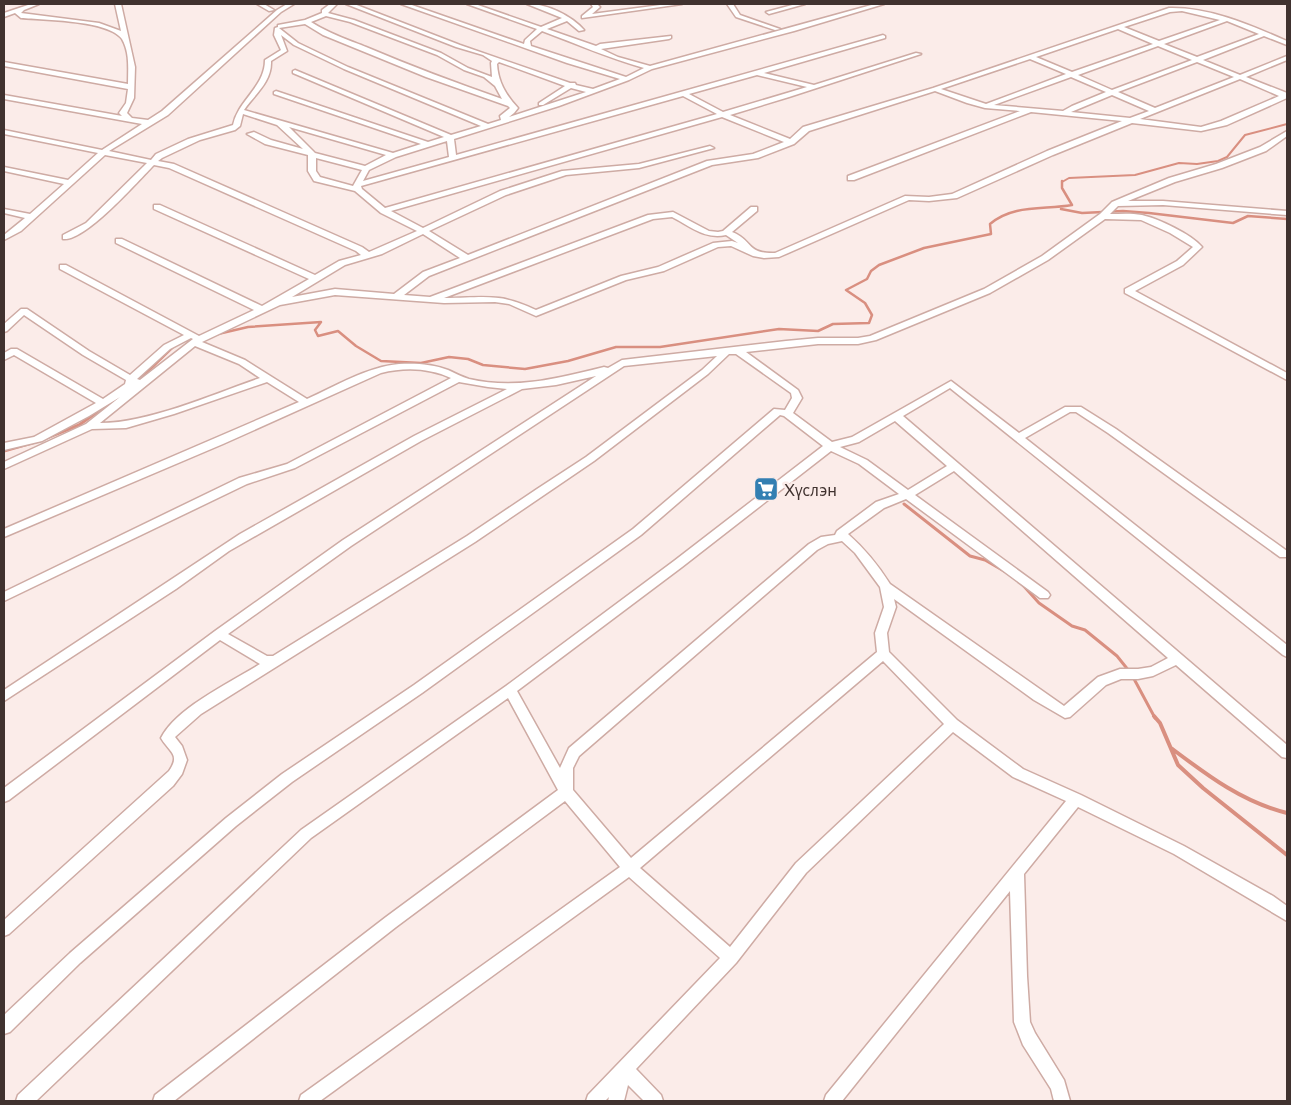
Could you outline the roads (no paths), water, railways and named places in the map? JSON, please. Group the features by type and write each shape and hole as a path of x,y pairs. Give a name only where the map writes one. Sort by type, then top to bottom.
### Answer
{"street":[{"path":"4,15 36,4"},
{"path":"118,4 133,69 132,101 123,113 129,119"},
{"path":"260,4 271,7 270,19"},
{"path":"4,238 32,217 110,146 165,113 270,19 291,4"},
{"path":"310,12 318,9 320,4"},
{"path":"325,14 324,11 334,4"},
{"path":"349,4 592,92"},
{"path":"404,4 569,62 627,79"},
{"path":"470,4 590,46"},
{"path":"530,4 568,19 581,30"},
{"path":"594,4 597,7 578,22 585,41 596,50 650,68"},
{"path":"528,46 527,41 541,29 568,19 679,4"},
{"path":"730,4 738,16 776,31"},
{"path":"769,4 769,12 776,31"},
{"path":"769,12 802,4"},
{"path":"358,187 366,170 393,154 557,105 627,79 650,68 776,31 881,4"},
{"path":"397,296 426,274 710,162 755,156 792,142 806,129 935,89 1178,8 1197,10 1287,43"},
{"path":"22,9 18,11 21,16 110,28 117,31 127,43"},
{"path":"278,28 295,22 306,22 325,14 352,21 439,54 466,69 486,76 498,85"},
{"path":"66,236 89,225 152,162 172,149 209,134 231,130 236,126 240,111 259,90 267,75 268,60 284,51 284,47 276,34 278,28 302,15"},
{"path":"985,106 1225,20"},
{"path":"306,22 341,41 364,48 428,76 509,104 514,108 512,112 498,122"},
{"path":"1118,27 1286,95"},
{"path":"278,28 296,44 346,68 487,126"},
{"path":"1063,114 1074,107 1264,34"},
{"path":"596,50 600,46 669,37"},
{"path":"280,122 312,154 312,176 317,180 358,187 454,157 883,37"},
{"path":"384,211 814,87 918,54"},
{"path":"491,56 497,61 494,63 494,71 498,85 509,104"},
{"path":"1031,57 1153,110"},
{"path":"278,302 335,292 452,302 501,300 519,305 536,313 603,285 661,269 716,246 732,243 756,255 776,255 908,198 929,199 954,196 1153,110 1287,58"},
{"path":"4,64 132,87"},
{"path":"295,72 450,137"},
{"path":"756,72 814,87"},
{"path":"541,104 572,85"},
{"path":"935,89 985,106 1102,117 1200,129 1224,123 1286,95"},
{"path":"276,93 427,144"},
{"path":"683,93 722,114 792,142"},
{"path":"4,97 150,123"},
{"path":"850,178 1029,110"},
{"path":"240,111 393,154"},
{"path":"4,132 152,162 189,174 359,249 367,255"},
{"path":"4,532 390,368 420,367 440,371 457,379 488,385 521,385 567,381 622,363 794,343 858,341 873,338 987,291 1045,258 1103,216 1116,204 1165,182 1219,166 1263,149 1287,133"},
{"path":"251,134 263,140 366,170"},
{"path":"450,137 454,157"},
{"path":"4,447 14,443 38,439 75,421 130,385 131,379 167,347 262,310 342,262 367,255 503,193 565,173 624,169 710,148"},
{"path":"4,169 71,183"},
{"path":"358,187 384,211 423,230 467,258"},
{"path":"1116,204 1163,203 1287,213"},
{"path":"157,207 314,278"},
{"path":"431,300 651,217 673,214 708,234 716,235 726,232 754,209"},
{"path":"4,211 32,217"},
{"path":"1103,216 1142,218 1196,243 1198,247 1180,263 1128,291 1287,377"},
{"path":"726,232 738,238 747,250"},
{"path":"120,241 262,310"},
{"path":"63,267 242,362 307,403"},
{"path":"4,329 24,311 86,353 142,385"},
{"path":"4,466 90,426 142,385 194,338"},
{"path":"4,357 14,351 103,403"},
{"path":"732,351 795,392 797,398 788,414"},
{"path":"4,929 135,812 178,770 181,759 179,749 168,738 173,730 196,710 470,539 582,464 732,351"},
{"path":"4,796 219,634 347,543 622,363"},
{"path":"90,426 122,426 170,412 268,378"},
{"path":"4,597 243,481 291,466 457,379"},
{"path":"24,1101 306,834 510,690 678,564 830,446 855,440 951,384 1287,652"},
{"path":"4,696 172,586 194,568 258,529 399,449 521,385"},
{"path":"1019,437 1068,409 1078,409 1112,431 1284,554"},
{"path":"4,1026 75,958 231,822 287,778 418,689 637,532 778,411 788,414 830,446 863,462 1044,595"},
{"path":"896,416 1287,753"},
{"path":"566,792 566,768 574,752 813,547 825,540 839,538 841,534 880,505 908,495 955,466"},
{"path":"841,534 859,550 886,587 1065,714 1102,681 1120,674 1138,674 1153,671 1178,659"},
{"path":"886,587 890,607 881,633 883,654 952,724 1018,773 1076,799 1179,850 1287,914"},
{"path":"219,634 265,661 275,661"},
{"path":"307,1101 630,868 883,654"},
{"path":"510,690 566,792 630,868 731,958"},
{"path":"594,1101 731,958 801,868 952,724"},
{"path":"161,1101 391,922 566,792"},
{"path":"832,1101 1076,799"},
{"path":"1017,872 1022,1022 1029,1039 1058,1086 1062,1101"},
{"path":"616,1101 625,1069"},
{"path":"625,1069 655,1101"}],"waterway":[{"path":"1062,182 1069,178 1135,175 1179,163 1197,164 1218,161 1227,157 1245,135 1287,124"},
{"path":"218,334 248,327 321,322 315,330 318,336 338,331 356,346 381,361 421,363 449,357 468,359 483,365 525,369 568,361 616,347 660,347 779,329 818,331 833,324 869,323 872,315 865,303 846,290 867,279 871,271 879,265 924,248 991,234 990,224 1009,213 1072,205 1062,188 1062,182"},
{"path":"1061,209 1082,213 1123,211 1149,213 1233,223 1248,216 1287,219"},
{"path":"137,382 174,346"},
{"path":"92,416 119,397"},
{"path":"44,439 79,425 93,415"},
{"path":"4,451 39,441"},
{"path":"904,504 970,556 985,560 1004,571"},
{"path":"1021,583 1039,603 1072,626 1085,630 1117,656 1129,671"},
{"path":"1133,677 1155,718"},
{"path":"1154,716 1160,723 1178,765 1203,788 1287,855"},
{"path":"1171,748 1212,778 1240,795 1287,813"}],"place":[{"name":"Хүслэн","path":"766,489"}]}
